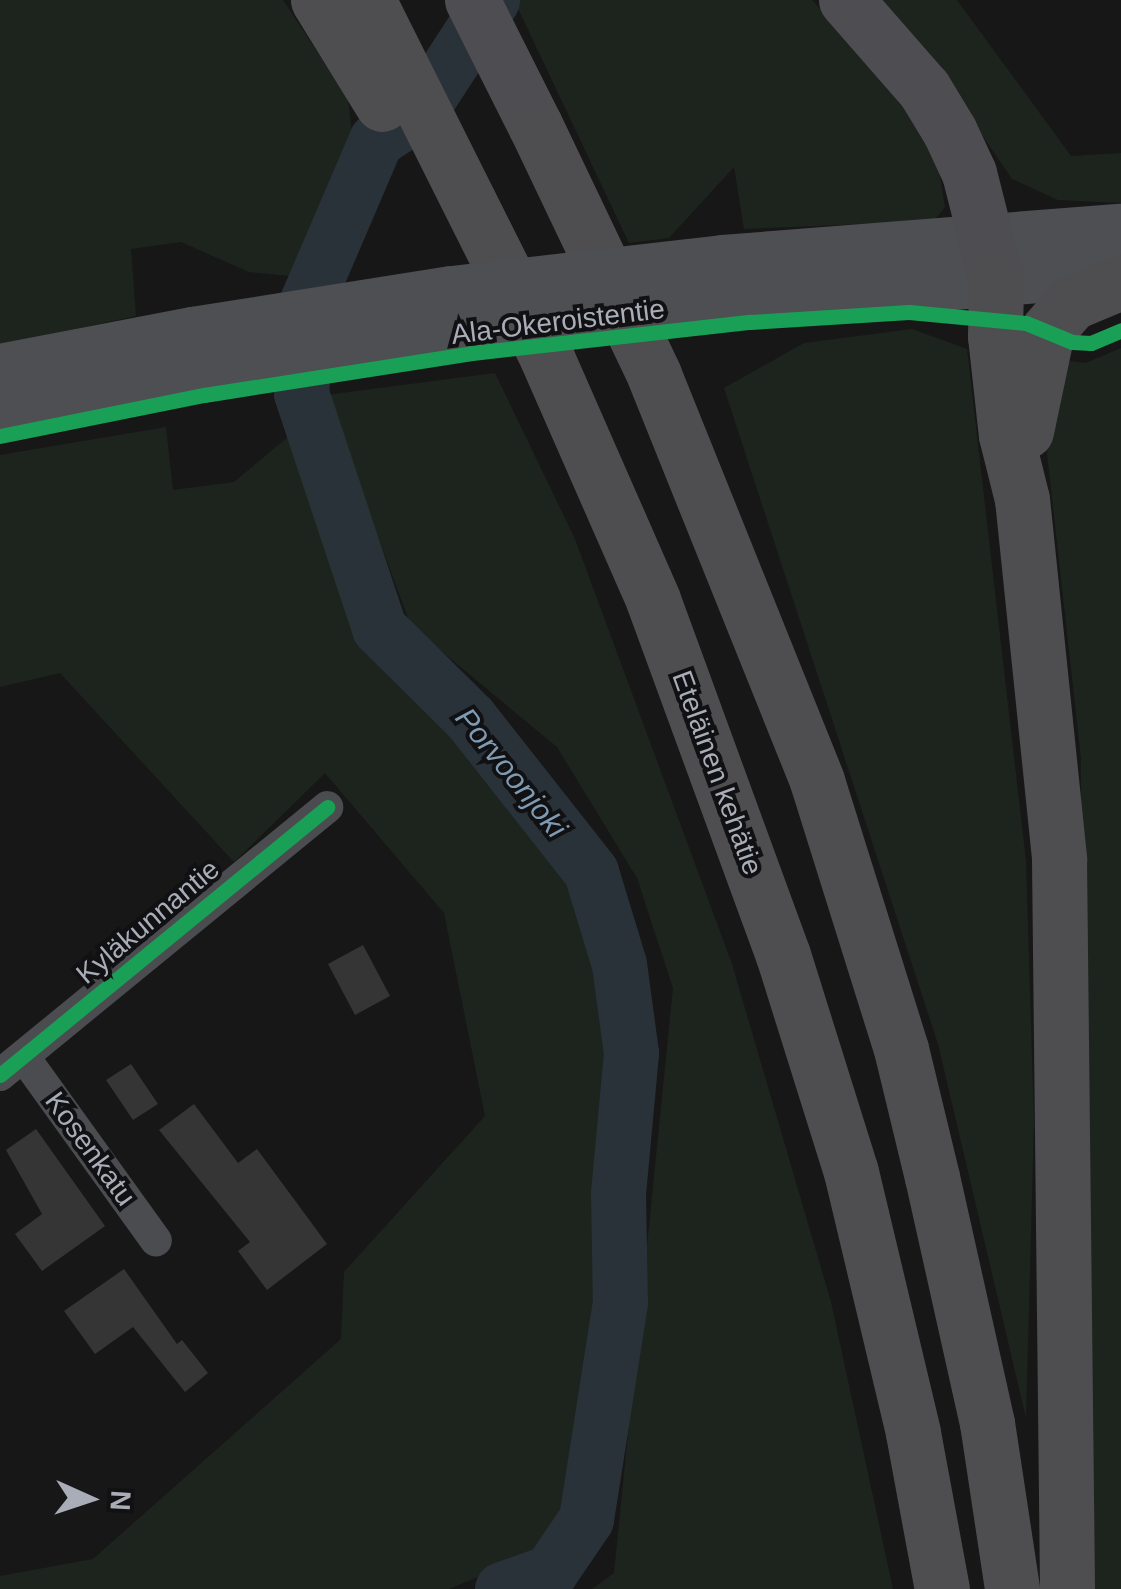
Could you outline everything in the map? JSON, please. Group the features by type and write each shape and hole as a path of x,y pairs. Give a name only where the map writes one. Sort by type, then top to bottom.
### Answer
{"highway":[{"name":"Eteläinen kehätie","path":"318,0 364,22 653,600 784,955 851,1172 913,1433 942,1589"},
{"path":"472,0 654,374 817,781 901,1049 932,1177 987,1423 1012,1589"},
{"path":"846,0 924,89 950,132 993,262 994,320 1006,435 1022,499 1059,860 1067,1589"},
{"path":"1022,499 1037,354 1046,330 1071,303 1121,282"}],"main road":[{"name":"Ala-Okeroistentie","path":"993,262 1121,230"},
{"name":"Ala-Okeroistentie","path":"0,414 196,352 452,292 732,281 993,262 1121,270"},
{"name":"Ala-Okeroistentie","path":"0,370 196,352"}],"street":[{"name":"Kyläkunnantie","path":"12,1066 327,807"},
{"name":"Kosenkatu","path":"12,1066 156,1241"}],"shaded area":[{"path":"0,0 283,0 348,98 352,134 290,276 249,272 181,242 131,249 136,316 0,345"},
{"path":"514,0 812,0 894,91 938,164 945,207 934,221 744,229 734,167 669,238 629,243"},
{"path":"875,0 957,0 1071,156 1121,153 1121,203 1058,200 1012,179 958,100"},
{"path":"912,329 967,349 1026,861 1034,1122 1026,1418 938,1044 724,388 804,343"},
{"path":"1121,348 1121,1589 1079,1589 1081,759 1045,435 1051,359 1086,363"},
{"path":"495,373 575,539 732,964 831,1302 893,1589 592,1589 614,1573 673,988 637,878 557,747 411,626 326,395"},
{"path":"166,427 173,490 234,482 288,437 367,638 460,736 581,895 603,985 611,1058 601,1191 605,1301 568,1511 531,1555 449,1589 0,1589 0,1576 93,1559 341,1339 344,1272 485,1116 444,913 325,773 234,862 60,673 0,687 0,455"}],"building":[{"path":"363,945 390,996 355,1015 328,964"},
{"path":"131,1064 158,1104 133,1120 106,1080"},
{"path":"194,1104 238,1163 257,1149 327,1244 267,1290 238,1251 250,1242 159,1130"},
{"path":"36,1129 105,1226 42,1271 15,1234 42,1214 6,1150"},
{"path":"124,1269 177,1344 182,1340 208,1373 185,1392 133,1327 95,1354 64,1311"}],"waterway":[{"name":"Porvoonjoki","path":"492,0 420,111 376,140 307,301 301,393 379,628 470,718 591,872 619,964 631,1053 618,1192 620,1302 586,1519 550,1572 502,1589"}],"cycle path":[{"path":"0,436 204,395 472,353 750,322 909,312 1026,323 1072,342 1091,343 1121,330"},
{"path":"0,1075 327,807"}]}
